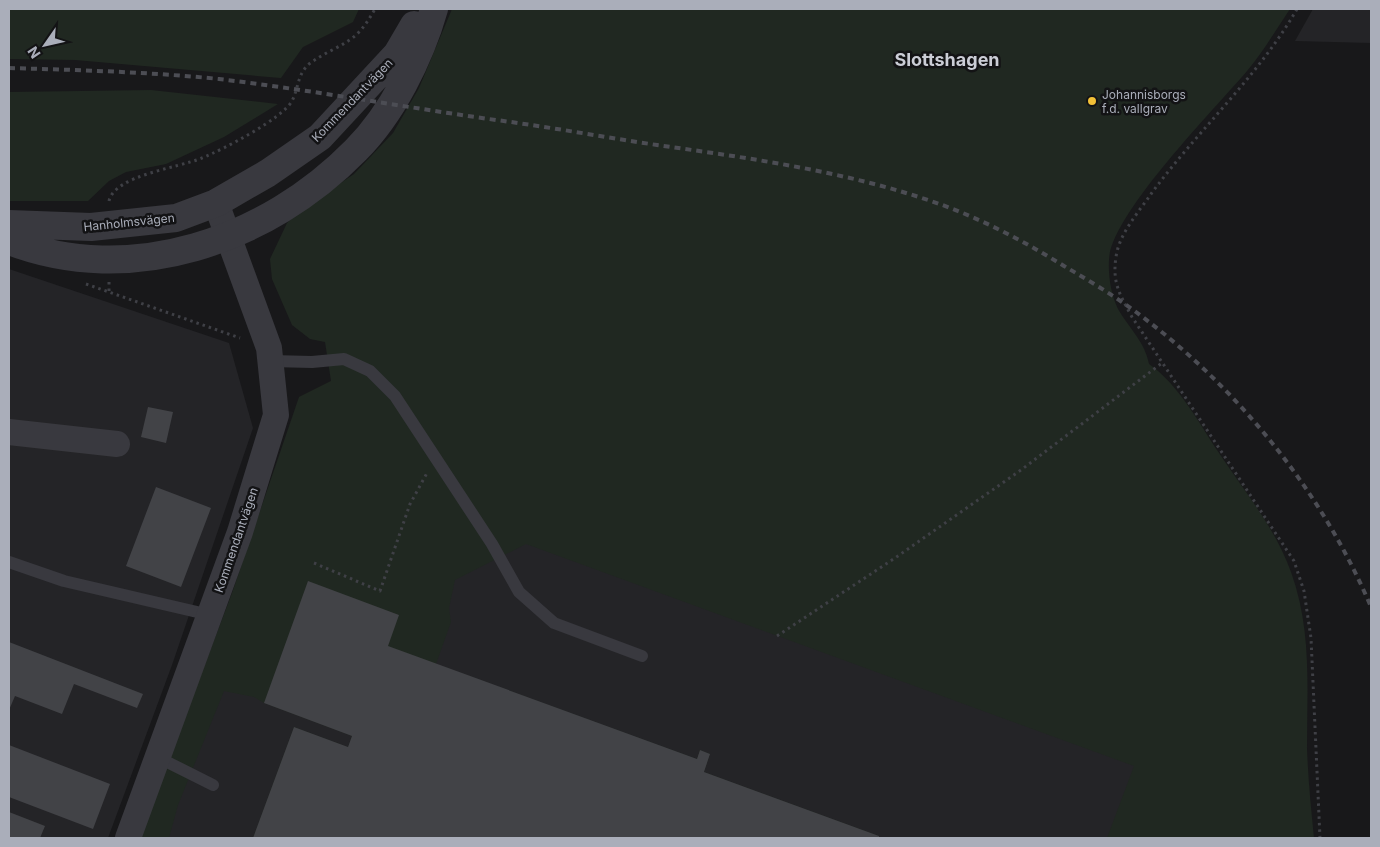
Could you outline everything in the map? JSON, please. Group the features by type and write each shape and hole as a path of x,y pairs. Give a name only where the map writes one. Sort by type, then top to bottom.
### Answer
{"street":[{"name":"Kommendantvägen","path":"128,838 258,480 276,415 270,354 216,203 268,173 320,137 397,54 424,9"},
{"name":"Kommendantvägen","path":"229,237 274,214 316,186 357,150 392,103 425,40 434,9"},
{"name":"Hanholmsvägen","path":"9,224 91,227 176,218 216,203"},
{"path":"9,241 28,248 78,259 110,259 151,257 229,237"},
{"path":"9,432 117,444"}],"lane":[{"path":"270,354 312,362 344,359 370,371 395,396 438,460 448,480 492,544 520,592 554,623 642,656"},
{"path":"9,562 64,582 210,615"},
{"path":"156,757 214,785"}],"path":[{"path":"109,225 108,205 111,192 117,187 124,182 202,158 262,126 291,102 299,75 308,65 328,51 348,41 364,26 375,9"},
{"path":"1297,9 1282,35 1161,180 1121,239 1116,256 1115,286 1132,317 1294,561 1304,592 1311,638 1320,838"},
{"path":"108,291 110,259"},
{"path":"81,282 270,354"},
{"path":"777,636 895,558 1021,470 1162,363"},
{"path":"314,563 380,591 410,504 423,478 438,460"}],"shaded area":[{"path":"9,9 359,9 353,22 303,47 281,78 75,60 9,59"},
{"path":"452,9 1290,9 1253,64 1166,163 1145,190 1126,217 1114,241 1109,266 1110,285 1118,309 1144,349 1149,364 1170,383 1188,405 1268,525 1285,556 1291,572 1298,594 1307,659 1307,759 1314,838 1107,838 1134,766 526,544 455,580 449,608 451,622 436,664 697,759 700,750 710,754 704,772 879,836 879,838 253,838 294,727 348,747 352,736 264,703 254,697 224,691 178,805 169,838 139,838 232,593 299,397 331,381 325,342 310,339 292,325 272,279 270,259 287,223 302,209 354,174 393,133 419,88"},
{"path":"1313,9 1371,9 1371,43 1295,41"},
{"path":"151,90 278,104 224,137 166,164 126,172 109,181 88,201 9,201 9,92"},
{"path":"9,269 229,343 253,428 172,665 108,838 9,838"},
{"path":"414,490 1148,756 1119,838 162,838 221,681"}],"building":[{"path":"148,407 173,412 166,443 141,437"},
{"path":"156,487 211,508 181,587 126,566"},
{"path":"308,581 399,615 388,646 697,759 700,750 710,754 704,772 879,836 879,838 253,838 294,727 348,747 352,736 264,703"},
{"path":"9,642 143,694 137,708 74,684 62,714 15,696 9,710"},
{"path":"9,745 110,784 93,829 9,797"},
{"path":"9,812 45,826 40,838 9,838"}],"railway":[{"path":"9,68 166,75 219,79 288,88 796,167 864,181 948,207 1016,238 1109,294 1173,341 1208,373 1242,408 1302,482 1351,564 1371,607"}],"place":[{"name":"Johannisborgs f.d. vallgrav","path":"1092,101"}],"district":[{"name":"Slottshagen","path":"947,59"}]}
